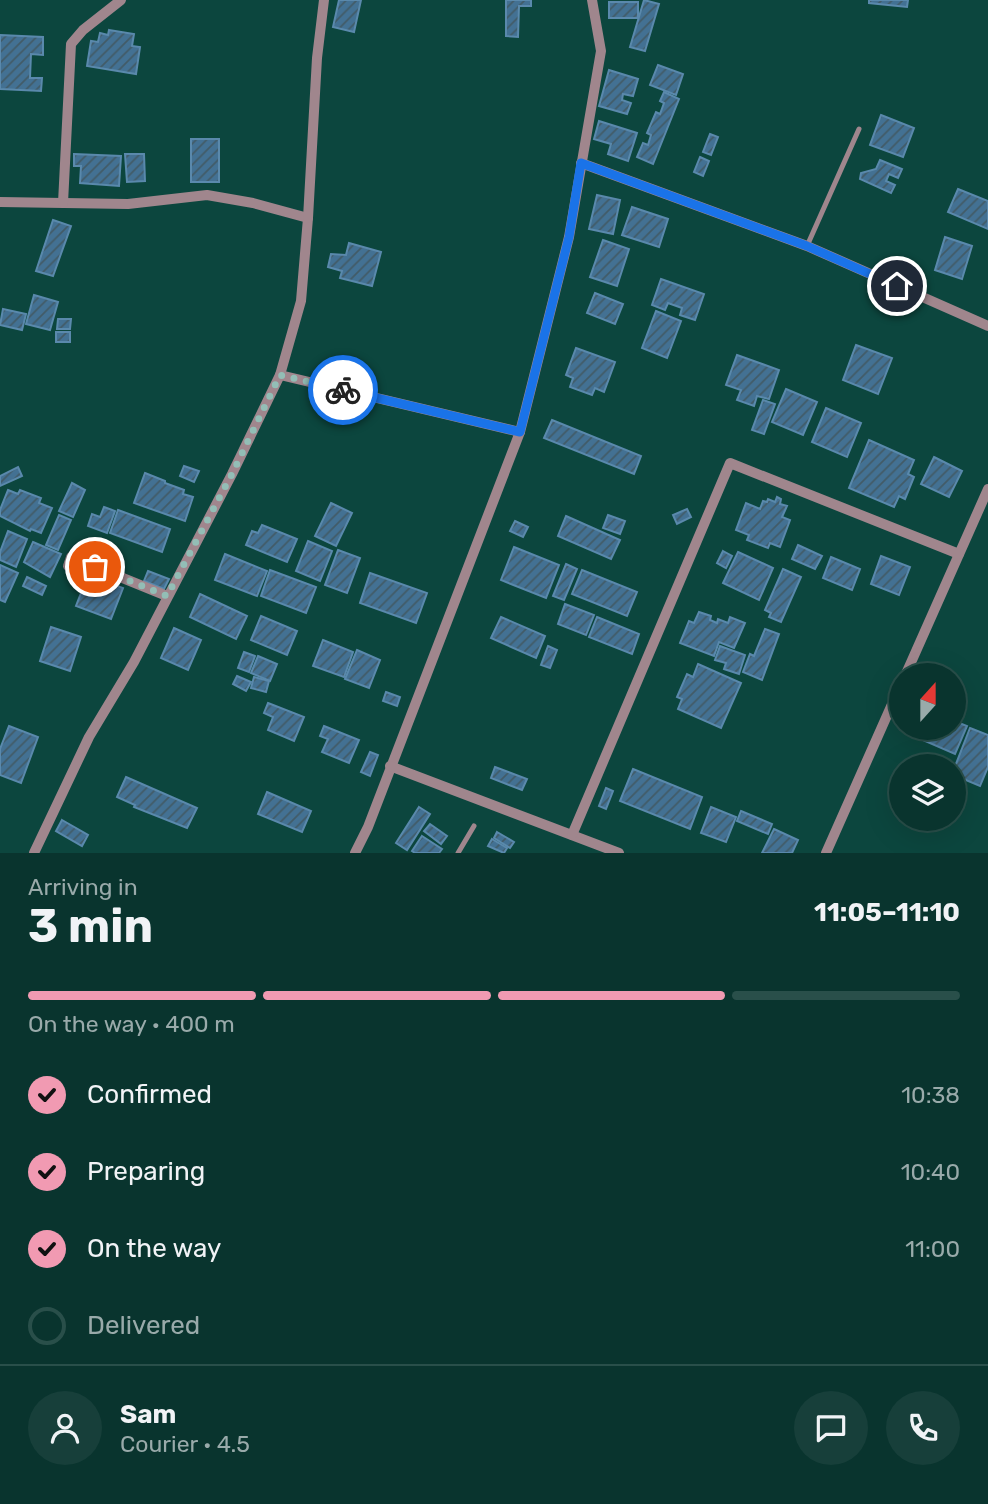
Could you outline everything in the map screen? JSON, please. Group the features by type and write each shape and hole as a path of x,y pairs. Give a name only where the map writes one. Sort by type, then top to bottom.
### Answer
{"street":[{"path":"62,203 71,44 83,30 121,0"},
{"path":"34,853 89,737 134,662 232,474 280,375 302,301 317,58 324,0"},
{"path":"355,853 368,827 462,589 520,432 569,237 601,51 592,0"},
{"path":"581,163 807,246 988,326"},
{"path":"0,202 128,204 207,195 253,203 307,218"},
{"path":"280,375 520,432"},
{"path":"572,835 730,463 959,554"},
{"path":"911,663 988,489"},
{"path":"68,566 71,557 167,596"},
{"path":"826,853 889,711"},
{"path":"390,766 619,853"}],"lane":[{"path":"807,246 859,129"},
{"path":"458,853 474,826"}],"building":[{"path":"339,0 361,0 354,32 333,27"},
{"path":"506,0 531,0 531,6 519,6 518,37 506,36"},
{"path":"644,0 659,4 645,51 630,47"},
{"path":"869,0 908,0 907,7 869,3"},
{"path":"609,2 638,2 638,18 609,18"},
{"path":"109,30 134,34 132,46 140,47 136,74 87,66 91,41 98,42 100,33 108,35"},
{"path":"0,35 43,37 43,55 31,54 30,78 42,78 41,91 0,89"},
{"path":"658,65 683,74 676,95 650,85"},
{"path":"609,70 638,79 633,96 623,94 622,100 631,103 627,114 599,106"},
{"path":"664,92 679,99 653,164 637,157 643,143 648,145 651,135 647,133 656,112 660,114 664,103 660,101"},
{"path":"881,115 914,128 903,157 870,145"},
{"path":"599,121 637,133 628,161 608,154 611,144 594,139"},
{"path":"710,134 718,137 711,155 703,152"},
{"path":"191,139 219,139 219,182 191,182"},
{"path":"74,154 121,156 119,186 80,183 81,166 74,166"},
{"path":"125,154 144,154 145,181 127,182"},
{"path":"700,157 709,161 703,176 694,172"},
{"path":"880,160 902,169 898,178 889,174 886,181 895,185 891,193 860,179 861,173 876,169"},
{"path":"958,189 988,201 988,229 948,212"},
{"path":"597,195 620,200 613,234 589,229"},
{"path":"632,207 668,219 659,247 622,235"},
{"path":"53,220 71,226 53,276 36,271"},
{"path":"945,237 972,246 962,279 935,270"},
{"path":"603,240 629,249 617,286 590,277"},
{"path":"349,243 381,252 372,286 340,278 342,271 328,267 331,254 346,255"},
{"path":"661,279 704,294 695,320 680,315 682,308 668,303 665,310 652,305"},
{"path":"595,293 623,304 615,324 587,313"},
{"path":"34,295 58,302 50,330 26,324"},
{"path":"3,309 26,314 22,330 0,325"},
{"path":"656,311 681,321 667,358 642,348"},
{"path":"58,319 71,319 70,329 57,329"},
{"path":"56,332 70,332 70,342 56,342"},
{"path":"856,345 892,358 878,394 843,380"},
{"path":"576,348 615,362 604,392 595,388 592,395 570,387 573,378 566,375"},
{"path":"737,355 779,370 769,399 757,396 754,406 737,400 741,390 726,385"},
{"path":"786,389 817,402 803,435 772,422"},
{"path":"763,400 775,404 764,434 752,430"},
{"path":"826,408 861,423 847,457 812,442"},
{"path":"552,420 641,456 634,474 544,438"},
{"path":"869,440 914,460 908,474 914,477 905,499 899,496 894,507 849,488"},
{"path":"934,457 962,471 949,497 921,484"},
{"path":"184,466 199,471 194,482 180,476"},
{"path":"18,467 22,476 0,486 0,476"},
{"path":"145,473 184,490 183,494 193,497 185,521 134,503"},
{"path":"72,483 85,490 73,517 59,511"},
{"path":"8,490 18,494 20,490 41,498 39,503 52,508 41,533 31,529 30,531 0,516"},
{"path":"777,497 781,499 780,504 787,506 782,517 790,520 780,547 770,543 768,548 747,540 749,535 736,530 746,503 760,509 763,501 767,502 768,499 775,502"},
{"path":"331,503 352,513 336,546 315,536"},
{"path":"104,507 115,511 107,533 88,526 92,514 100,517"},
{"path":"687,509 691,517 677,524 673,515"},
{"path":"118,510 170,529 162,552 110,533"},
{"path":"59,515 71,520 58,550 46,545"},
{"path":"608,515 625,521 620,534 603,528"},
{"path":"566,516 620,540 611,559 558,536"},
{"path":"515,521 528,527 523,537 510,531"},
{"path":"262,525 297,539 287,562 246,545 252,531 258,533"},
{"path":"8,531 27,539 16,567 0,560 0,552"},
{"path":"308,541 332,551 320,581 296,571"},
{"path":"33,542 61,554 50,577 24,562"},
{"path":"798,545 822,556 815,569 792,559"},
{"path":"514,547 559,565 546,598 501,580"},
{"path":"338,550 360,558 347,593 325,585"},
{"path":"723,551 732,556 726,568 717,563"},
{"path":"738,552 773,568 759,600 723,583"},
{"path":"225,554 267,571 257,596 215,580"},
{"path":"881,556 910,567 899,595 871,584"},
{"path":"831,557 860,569 852,590 823,578"},
{"path":"566,564 577,569 564,600 553,596"},
{"path":"0,565 18,573 5,602 0,600"},
{"path":"783,569 801,577 781,622 769,617 771,613 765,610"},
{"path":"270,570 316,587 306,613 261,596"},
{"path":"582,570 637,592 627,616 572,594"},
{"path":"148,571 169,579 164,589 144,581"},
{"path":"370,573 427,593 416,623 360,603"},
{"path":"88,575 123,588 111,619 76,606"},
{"path":"27,577 46,586 42,595 23,586"},
{"path":"200,594 247,616 236,639 190,617"},
{"path":"565,604 594,615 586,635 558,624"},
{"path":"699,612 711,616 710,620 717,623 718,619 728,623 730,617 745,623 734,648 719,642 714,656 680,643 689,621 694,623"},
{"path":"261,616 297,631 287,655 251,640"},
{"path":"501,617 545,636 536,658 491,638"},
{"path":"597,617 639,634 632,654 589,637"},
{"path":"51,627 81,637 70,671 40,661"},
{"path":"174,628 201,640 188,670 161,658"},
{"path":"765,629 779,634 762,680 743,672 750,654 754,656"},
{"path":"323,640 353,652 344,677 313,666"},
{"path":"548,646 557,650 550,668 541,665"},
{"path":"720,646 745,655 739,674 724,669 726,663 715,660"},
{"path":"357,650 380,660 369,688 345,679"},
{"path":"244,652 255,656 249,672 238,668"},
{"path":"258,656 277,664 270,681 251,673"},
{"path":"698,664 741,683 721,728 678,709 682,699 677,697 687,674 693,677"},
{"path":"237,676 251,682 246,691 233,684"},
{"path":"254,677 269,681 266,692 251,688"},
{"path":"386,692 400,697 397,706 383,701"},
{"path":"268,703 304,717 294,741 268,730 273,717 264,713"},
{"path":"9,726 38,737 21,783 0,775 0,749"},
{"path":"324,726 359,740 349,763 322,752 328,739 320,736"},
{"path":"970,728 988,735 988,767 980,786 966,780 966,754 960,754"},
{"path":"923,740 961,740 955,754"},
{"path":"370,752 378,755 370,776 361,772"},
{"path":"495,767 527,779 522,790 491,778"},
{"path":"633,769 702,797 690,829 620,801"},
{"path":"126,777 197,808 187,828 134,807 135,805 117,797"},
{"path":"606,788 613,791 606,809 599,806"},
{"path":"267,792 311,811 302,832 258,814"},
{"path":"419,807 430,814 407,850 396,843"},
{"path":"711,807 736,817 726,842 701,833"},
{"path":"741,811 772,824 768,834 737,821"},
{"path":"62,820 88,835 82,846 56,831"},
{"path":"430,824 447,836 441,844 424,831"},
{"path":"774,829 798,840 792,853 762,853"},
{"path":"497,832 514,842 510,848 494,838"},
{"path":"422,836 442,849 439,853 412,851"},
{"path":"492,839 507,848 504,853 488,846"}],"way so far":[{"path":"95,567 167,596 232,474 280,375 343,390"}],"route":[{"path":"343,390 520,432 569,237 581,163 807,246 897,286"}]}
